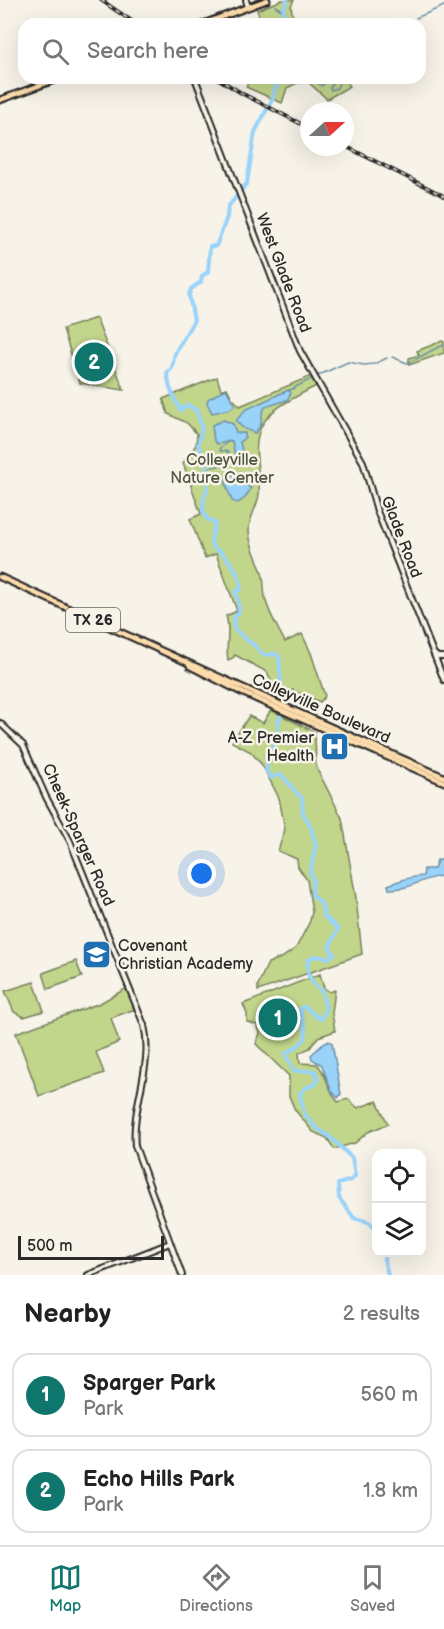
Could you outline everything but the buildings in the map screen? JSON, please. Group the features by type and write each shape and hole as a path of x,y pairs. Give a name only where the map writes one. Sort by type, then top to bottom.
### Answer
{"main road":[{"path":"246,0 248,7"},
{"path":"219,18 267,0"},
{"path":"0,100 44,84"},
{"name":"West Glade Road","path":"197,84 300,351 366,468"},
{"name":"Glade Road","path":"366,468 376,507 444,680"},
{"name":"Colleyville Boulevard","path":"0,577 271,703 437,776 444,777"},
{"path":"432,652 438,657 444,657"},
{"path":"222,678 229,673"},
{"name":"Colleyville Boulevard","path":"210,675 222,678 230,684"},
{"name":"Cheek-Sparger Road","path":"0,723 19,740 27,752 46,797 74,849 142,1019 146,1036 135,1146 182,1275"},
{"name":"Colleyville Boulevard","path":"437,776 444,782"},
{"path":"87,1275 170,1243"}],"green space":[{"path":"282,0 294,0 291,6 293,18 260,18 257,10"},
{"path":"248,84 295,84 287,88 282,103 246,87"},
{"path":"310,84 348,84 350,86 327,99"},
{"path":"96,318 124,390 80,383 63,329"},
{"path":"444,342 444,353 409,365 409,358 419,355 417,351"},
{"name":"Colleyville Nature Center","path":"311,376 316,386 278,408 261,427 256,452 259,494 249,530 252,547 263,576 265,598 272,617 285,642 302,634 311,653 325,696 320,702 292,690 287,704 267,695 271,680 267,672 235,655 228,660 226,616 237,611 216,554 205,558 190,519 201,514 183,463 196,445 197,434 187,423 168,414 163,399 217,377 221,390 227,388 232,398 240,406"},
{"path":"271,710 315,732 316,767 342,818 356,898 362,954 258,991 258,985 268,963 296,948 310,921 312,912 307,880 298,867 297,859 278,851 285,829 279,798 262,765 251,752 232,742 249,716 263,723"},
{"path":"76,961 82,977 48,989 43,973"},
{"path":"320,974 324,988 330,992 335,990 332,1013 335,1031 318,1037 310,1048 299,1053 300,1063 317,1064 338,1102 348,1099 358,1108 377,1101 388,1124 368,1132 355,1143 334,1149 327,1138 313,1132 295,1110 289,1096 289,1076 256,1044 260,1033 257,1025 247,1022 243,1004"},
{"path":"34,982 44,1011 24,1017 14,1012 5,991"},
{"path":"127,988 135,1009 111,1018 119,1042 96,1052 104,1073 39,1096 16,1033 100,1003"}],"water":[{"path":"226,389 235,405 230,409 212,413 207,403 208,399"},
{"path":"289,390 291,393 287,400 265,407 261,424 255,433 243,428 236,421 245,410"},
{"path":"224,420 233,424 236,433 245,433 245,437 240,442 242,451 240,456 235,456 232,441 217,444 214,441 212,425"},
{"path":"230,471 237,481 251,488 245,498 238,503 232,501 226,484 226,476"},
{"path":"437,860 442,860 444,876 404,888 389,889 388,885 392,883 423,876 424,869 434,869"},
{"path":"329,1041 332,1043 341,1094 338,1098 331,1090 322,1065 312,1059 311,1055"}],"waterway":[{"path":"285,18 283,11 287,0"},
{"path":"275,6 283,11"},
{"path":"416,18 444,6"},
{"path":"278,84 255,132 247,183 228,207 227,217 216,246 210,246 208,272 202,276 201,282 191,289 189,295 194,320 175,353 172,368 167,373 170,388 180,410 188,405 197,411 202,428 198,445 207,468 207,490 203,510 206,518 215,523 212,544 227,559 240,584 240,590 235,592 239,612 234,617 234,628 263,655 276,654 279,657 285,704 278,722 278,734 266,759 268,763 266,770 271,778 280,774 302,798 303,813 310,825 316,845 310,872 313,879 312,895 321,903 324,916 338,929 329,947 334,954 329,958 315,956 308,960 310,977 321,990 326,1009 321,1019 306,1008 300,1009 305,1036 300,1044 285,1054 294,1071 315,1071 318,1079 316,1084 305,1088 300,1094 304,1113 315,1127 330,1137 352,1158 355,1176 351,1180 338,1184 339,1198 354,1218 369,1222 372,1225"},
{"path":"319,84 322,86 324,84"},
{"path":"332,84 331,90 337,88 339,84"},
{"path":"392,357 407,363 444,345"},
{"path":"317,376 348,362 374,364 387,358"},
{"path":"288,391 313,378"},
{"path":"207,468 218,466 225,461 230,454 220,451 220,448 230,440"},
{"path":"385,1257 388,1275"}],"railway":[{"path":"101,0 127,18"},
{"path":"227,84 300,123"},
{"path":"354,151 444,196"}],"place":[{"name":"Echo Hills Park","path":"94,362"},
{"name":"A-Z Premier Health","path":"335,747"},
{"name":"Covenant Christian Academy","path":"97,955"},
{"name":"Sparger Park","path":"278,1018"}]}
